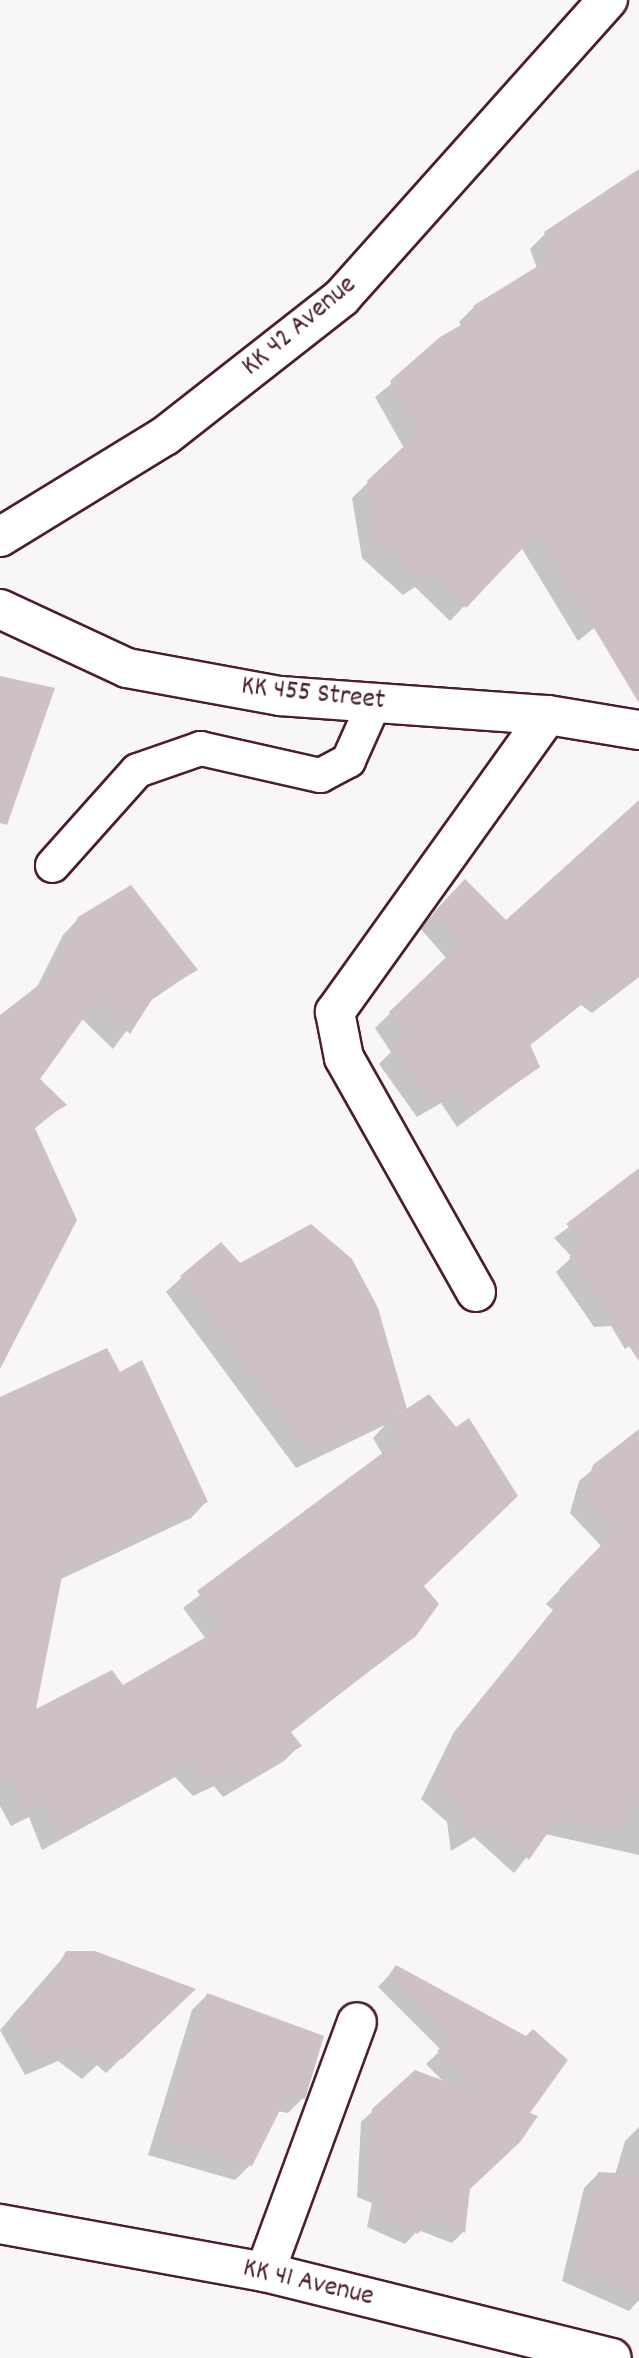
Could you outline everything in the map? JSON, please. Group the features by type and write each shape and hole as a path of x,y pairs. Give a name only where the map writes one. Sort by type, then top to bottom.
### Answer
{"street":[{"name":"KK 42 Avenue","path":"0,537 165,436 342,297 608,0"},
{"name":"KK 455 Street","path":"0,609 127,668 280,696 548,715 639,730"},
{"path":"476,1292 344,1058 335,1012 548,715"},
{"path":"265,2272 358,2022"},
{"name":"KK 41 Avenue","path":"0,2224 265,2272 612,2358"}],"lane":[{"path":"52,865 137,770 200,748 320,775 348,760 374,702"}],"building":[{"path":"639,169 639,703 537,533 466,608 431,573 420,581 377,543 367,481 419,432 390,381 440,337 480,314 473,306 554,256 544,232"},
{"path":"0,676 55,688 7,825 0,823"},
{"path":"639,800 639,976 608,1000 597,991 530,1044 540,1067 473,1113 457,1090 432,1104 392,1047 405,1036 389,1012 461,943 434,912 465,879 506,920"},
{"path":"131,885 198,970 156,993 130,1034 96,1001 40,1079 67,1105 33,1124 77,1220 0,1369 0,1015 49,977 78,917"},
{"path":"639,1168 639,1361 569,1257 586,1244 566,1224"},
{"path":"311,1224 352,1259 378,1308 407,1409 311,1454 180,1276 221,1242 240,1263"},
{"path":"107,1348 120,1372 142,1360 208,1502 63,1571 36,1709 112,1670 123,1685 223,1627 197,1591 400,1440 388,1421 429,1394 456,1427 469,1418 518,1496 424,1586 439,1604 416,1636 290,1731 302,1746 240,1783 230,1771 209,1782 191,1762 58,1836 45,1802 27,1812 10,1781 0,1780 0,1397"},
{"path":"639,1429 639,1799 616,1832 557,1819 529,1860 490,1824 465,1838 461,1807 434,1784 468,1716 566,1595 559,1589 615,1531 583,1499 593,1465"},
{"path":"66,1951 95,1951 196,1989 122,2059 113,2052 98,2065 73,2047 40,2061 13,2014 53,1975"},
{"path":"396,1965 526,2036 533,2029 568,2060 530,2113 538,2116 520,2142 470,2189 465,2233 428,2218 418,2234 377,2215 383,2192 368,2185 372,2109 415,2070 478,2094 437,2051 452,2038 389,1975"},
{"path":"207,1993 324,2036 305,2099 287,2096 252,2166 162,2140"},
{"path":"598,2172 639,2174 639,2295 575,2267"}]}
